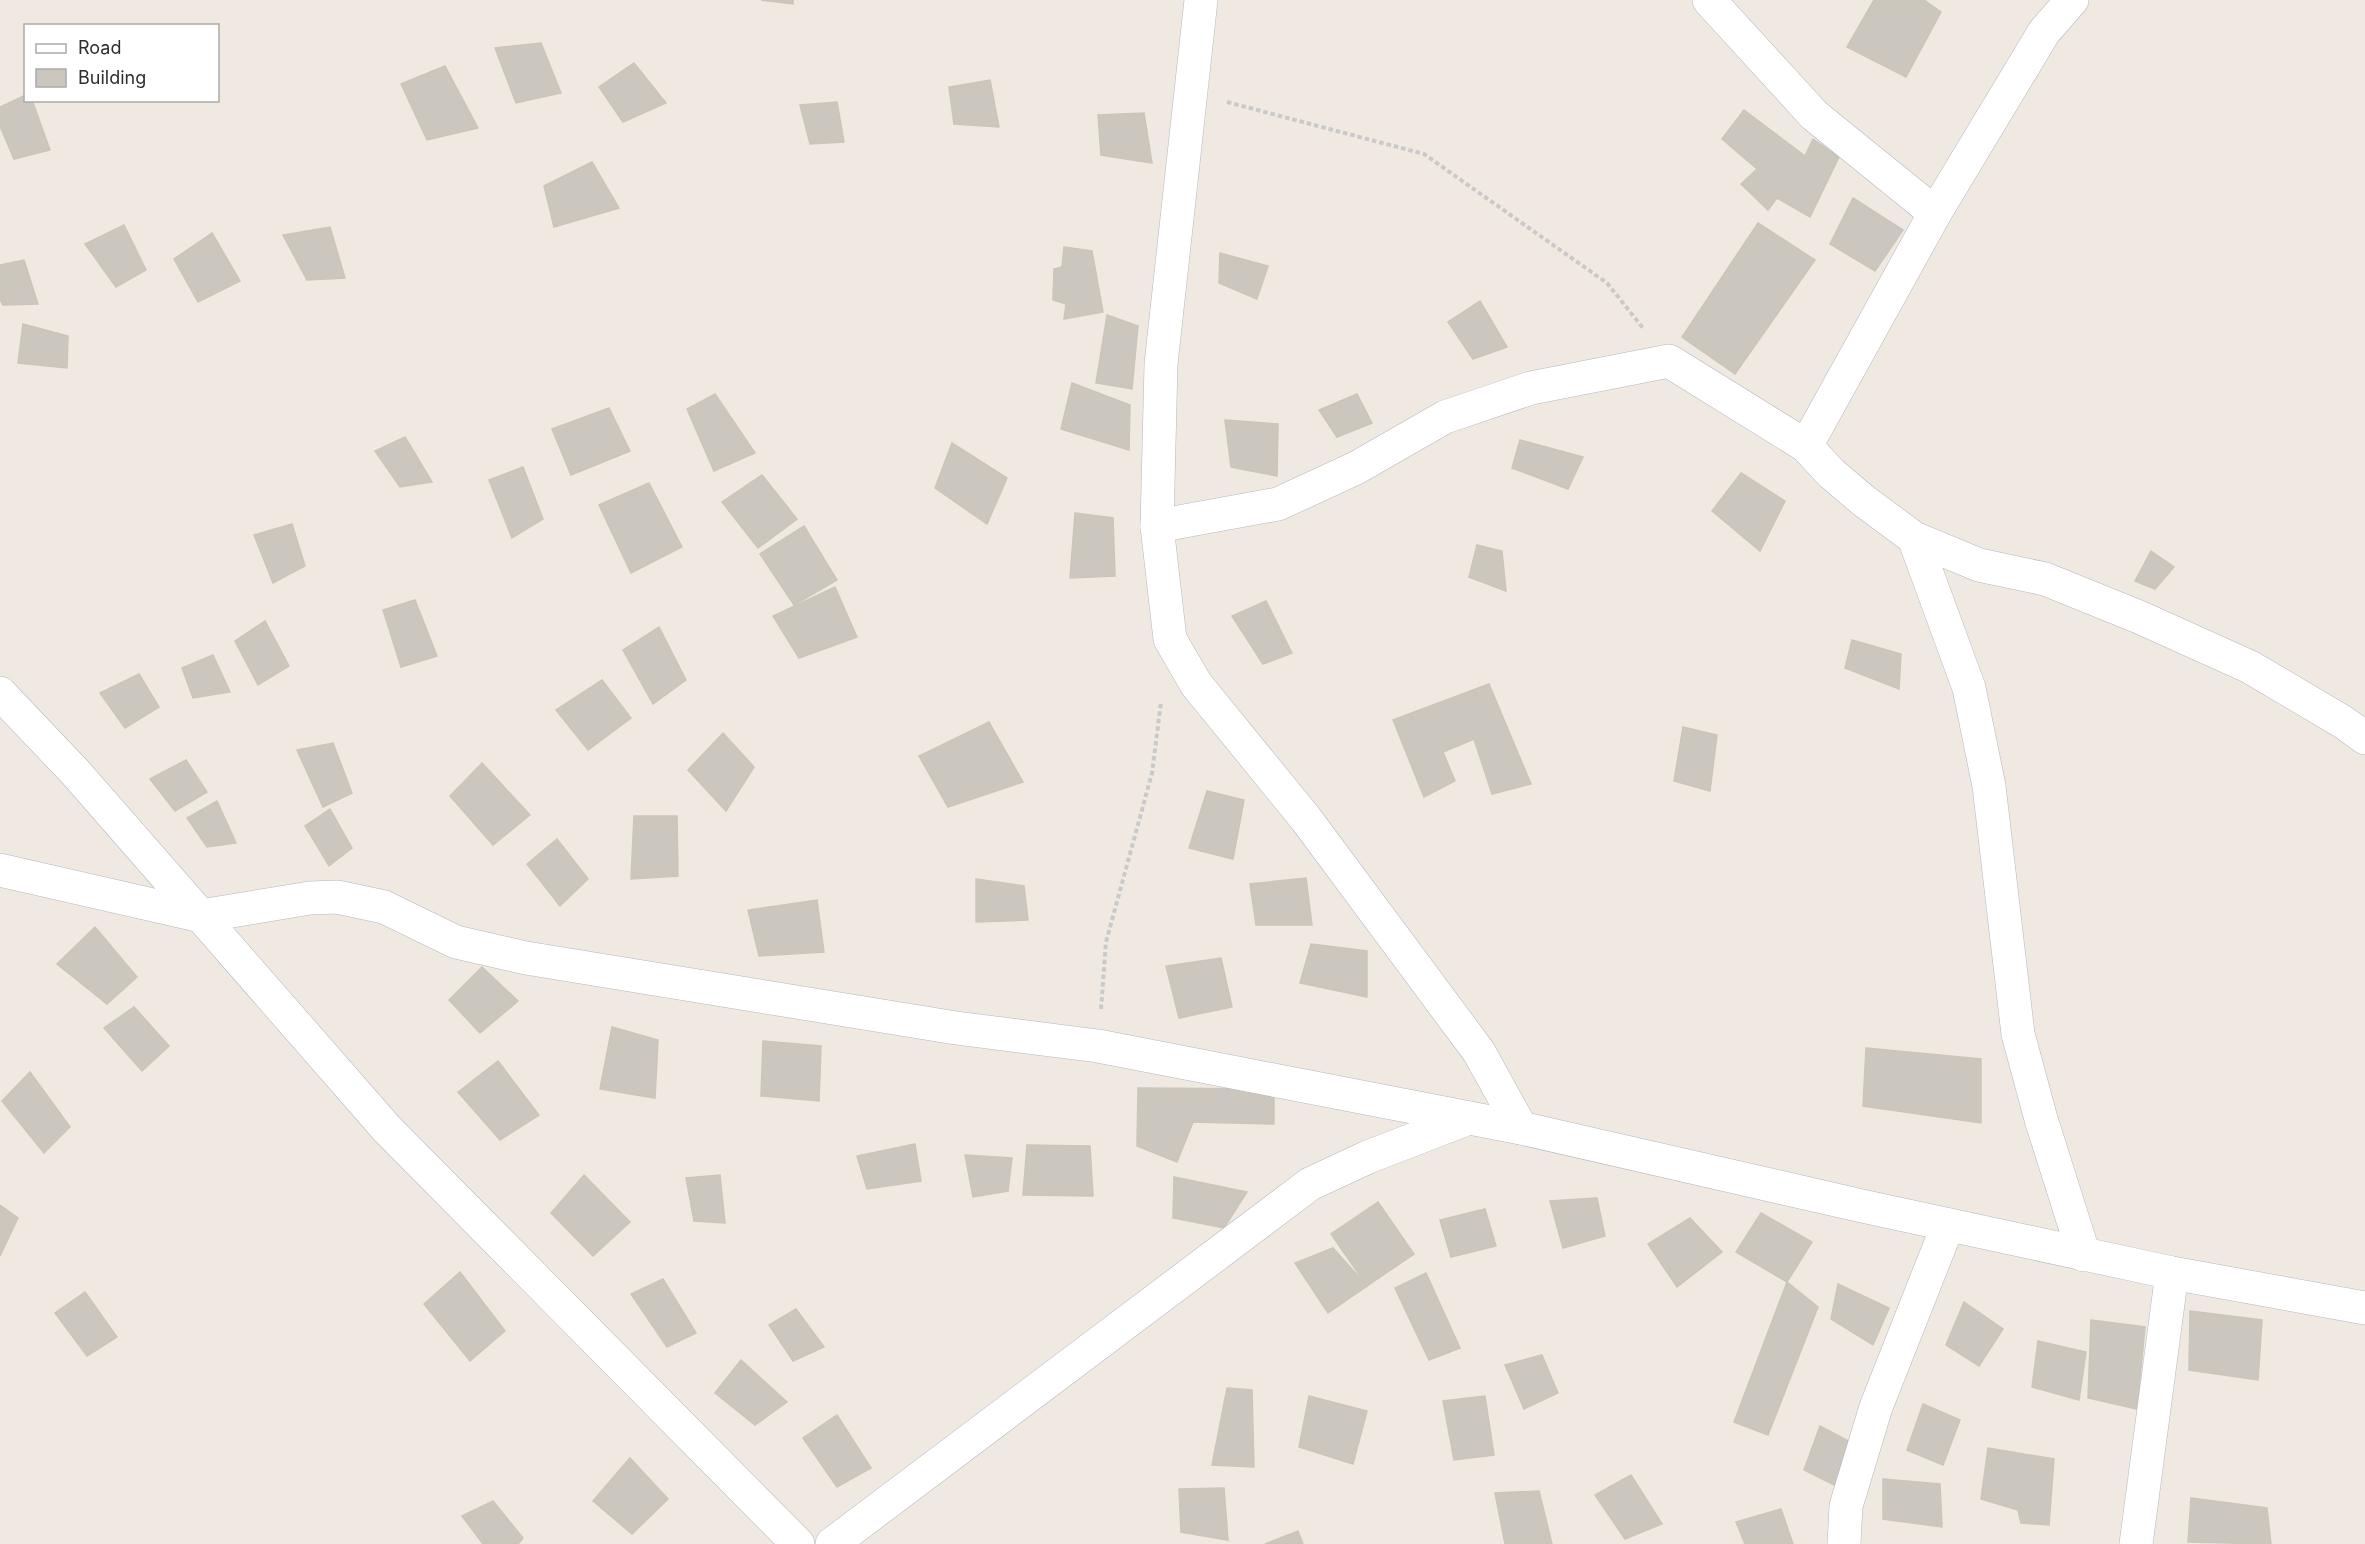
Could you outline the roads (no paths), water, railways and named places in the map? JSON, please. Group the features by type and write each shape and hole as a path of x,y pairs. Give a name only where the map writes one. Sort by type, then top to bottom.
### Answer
{"street":[{"path":"1201,0 1161,364 1157,526 1170,639 1196,684 1306,819 1479,1052 1521,1128"},
{"path":"1709,0 1814,115 1935,213"},
{"path":"1806,446 1935,213 2044,32 2072,0"},
{"path":"1157,526 1278,504 1356,468 1445,417 1531,388 1669,361 1806,446 1839,480 1914,538 1979,565 2045,579 2139,617 2250,667 2365,738"},
{"path":"1914,538 1969,688 1989,786 2018,1034 2041,1119 2084,1255"},
{"path":"0,693 84,782 387,1129 798,1544"},
{"path":"0,870 201,916 310,898 337,897 384,907 456,942 526,958 956,1028 1098,1046 1521,1128 2172,1274 2365,1308"},
{"path":"832,1544 1310,1184 1368,1157 1469,1118"},
{"path":"1844,1544 1846,1506 1876,1407 1948,1225"},
{"path":"2136,1544 2172,1274"}]}
